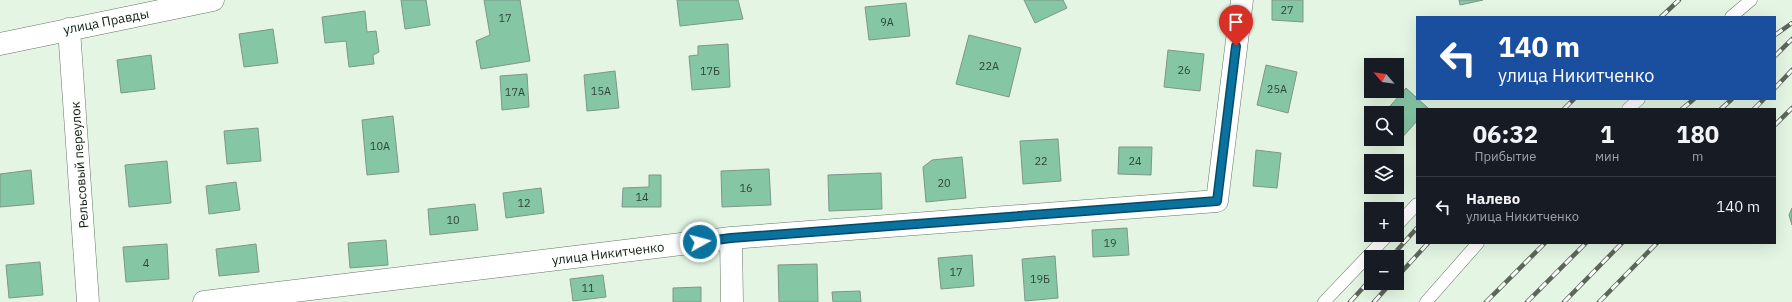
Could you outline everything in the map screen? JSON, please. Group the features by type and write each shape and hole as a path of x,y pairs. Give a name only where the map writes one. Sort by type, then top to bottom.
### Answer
{"street":[{"name":"улица Правды","path":"0,44 212,0"},
{"name":"улица Никитченко","path":"204,302 731,238 1217,201 1242,0"},
{"name":"Рельсовый переулок","path":"69,29 88,302"},
{"path":"731,238 732,302"}],"lane":[{"path":"1732,16 1751,0"},
{"path":"1629,108 1638,100"},
{"path":"1404,218 1416,205"},
{"path":"1324,302 1381,242"},
{"path":"1426,302 1477,244"}],"building":[{"path":"401,0 426,0 430,25 405,29"},
{"path":"484,0 520,0 530,61 481,69 476,41 490,35"},
{"path":"677,0 738,0 743,19 680,26"},
{"path":"1024,0 1063,0 1067,8 1035,23"},
{"path":"1272,0 1303,0 1303,22 1272,20"},
{"path":"1459,0 1483,0 1460,5"},
{"path":"906,3 910,36 869,40 865,7"},
{"path":"365,11 367,32 376,31 379,52 373,55 374,64 349,67 346,41 325,43 322,17"},
{"path":"273,29 278,63 244,67 239,34"},
{"path":"969,35 1021,48 1009,97 956,84"},
{"path":"728,44 730,87 692,90 689,56 698,55 698,46"},
{"path":"1168,50 1204,54 1200,91 1164,87"},
{"path":"151,55 155,89 121,93 117,60"},
{"path":"1266,65 1297,72 1288,113 1257,105"},
{"path":"615,71 619,108 587,111 584,75"},
{"path":"527,74 529,107 502,110 500,76"},
{"path":"1406,88 1416,97 1416,100 1419,100 1428,108 1416,108 1416,122 1404,135 1404,106 1390,106 1397,98 1404,98 1404,90"},
{"path":"393,116 399,172 367,175 362,120"},
{"path":"258,128 261,161 227,164 224,131"},
{"path":"1058,139 1061,181 1023,184 1020,141"},
{"path":"1119,147 1152,147 1151,175 1118,174"},
{"path":"1256,150 1281,153 1277,188 1253,186"},
{"path":"962,157 966,198 926,202 923,167 932,160"},
{"path":"167,161 171,203 129,207 125,165"},
{"path":"769,169 771,205 722,207 721,171"},
{"path":"31,170 34,204 0,207 0,174"},
{"path":"881,173 882,209 829,211 828,175"},
{"path":"649,175 661,175 661,207 622,207 623,188 649,187"},
{"path":"236,182 240,210 209,214 206,186"},
{"path":"541,188 544,213 506,218 503,193"},
{"path":"475,204 478,230 430,235 428,209"},
{"path":"1792,208 1792,225 1789,215"},
{"path":"1127,228 1129,255 1093,257 1092,230"},
{"path":"386,240 388,265 350,268 348,243"},
{"path":"167,244 169,279 126,282 123,247"},
{"path":"256,244 259,272 219,276 216,249"},
{"path":"972,255 974,286 941,289 938,258"},
{"path":"1055,256 1058,298 1025,301 1022,259"},
{"path":"40,262 43,295 9,298 6,265"},
{"path":"817,264 818,302 779,302 778,265"},
{"path":"603,275 606,297 573,301 570,279"},
{"path":"701,287 701,302 673,302 673,288"},
{"path":"860,291 861,302 833,302 832,292"}],"railway":[{"path":"1662,16 1679,0"},
{"path":"1776,34 1792,23"},
{"path":"1776,55 1792,39"},
{"path":"1776,87 1792,70"},
{"path":"1565,108 1573,100"},
{"path":"1683,108 1693,100"},
{"path":"1722,108 1731,100"},
{"path":"1755,108 1763,100"},
{"path":"1776,124 1792,108"},
{"path":"1397,250 1416,229"},
{"path":"1404,269 1427,244"},
{"path":"1486,302 1544,244"},
{"path":"1527,302 1585,244"},
{"path":"1564,302 1621,244"},
{"path":"1599,302 1656,244"},
{"path":"1350,302 1364,287"},
{"path":"1374,302 1385,290"}],"route":[{"path":"700,242 731,238 1217,201 1236,46"}]}
